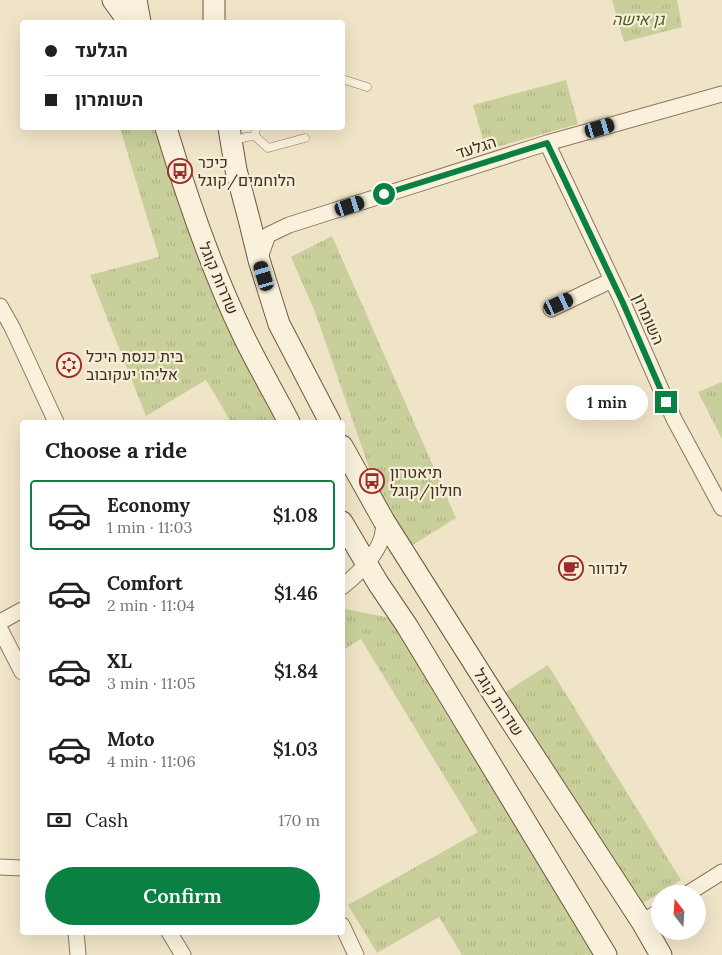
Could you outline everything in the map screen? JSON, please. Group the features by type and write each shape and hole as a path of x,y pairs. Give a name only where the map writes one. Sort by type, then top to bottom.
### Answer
{"street":[{"path":"113,0 127,20"},
{"path":"136,0 140,20"},
{"path":"214,0 214,20"},
{"name":"הגלעד","path":"259,260 268,235 289,225 547,143 722,94"},
{"name":"שדרות קוגל","path":"167,130 193,212 214,266 243,334 288,420"},
{"path":"230,135 236,170 259,260 279,324 329,420"},
{"name":"השומרון","path":"547,143 612,280 674,420 722,508"},
{"path":"551,309 612,280"},
{"path":"0,306 6,331 55,420"},
{"name":"שדרות קוגל","path":"345,451 384,521 496,698 642,922 661,955"},
{"path":"345,585 366,564 378,547 384,521"},
{"path":"345,527 366,564 412,634 606,955"},
{"path":"0,622 20,611"},
{"path":"0,629 20,668"},
{"path":"0,867 20,868"},
{"path":"702,885 722,872"},
{"path":"642,922 651,916"},
{"path":"345,931 356,955"},
{"path":"76,935 78,955"},
{"path":"171,935 183,955"}],"lane":[{"path":"345,81 367,87"},
{"path":"230,135 246,137 255,132 268,148 305,138"}],"green space":[{"name":"גן אישה","path":"612,0 677,0 682,27 624,42"},
{"path":"566,80 578,124 486,150 473,105"},
{"path":"121,130 155,130 188,218 277,420 230,420 206,380 146,416 90,275 159,257"},
{"path":"332,236 456,518 411,546 375,485 315,312 291,257"},
{"path":"722,382 722,439 698,392"},
{"path":"345,609 391,618 445,712 595,955 462,955 439,917 377,953 348,905 478,832 361,639 345,649"},
{"path":"548,665 681,880 673,885 651,885 651,898 643,903 504,693"}],"place":[{"name":"כיכר הלוחמים/קוגל","path":"180,171"},
{"name":"בית כנסת היכל אליהו יעקובוב","path":"69,365"},
{"name":"תיאטרון חולון/קוגל","path":"372,481"},
{"name":"לנדוור","path":"571,568"}],"route":[{"path":"384,194 547,143 623,303 666,402"}]}
